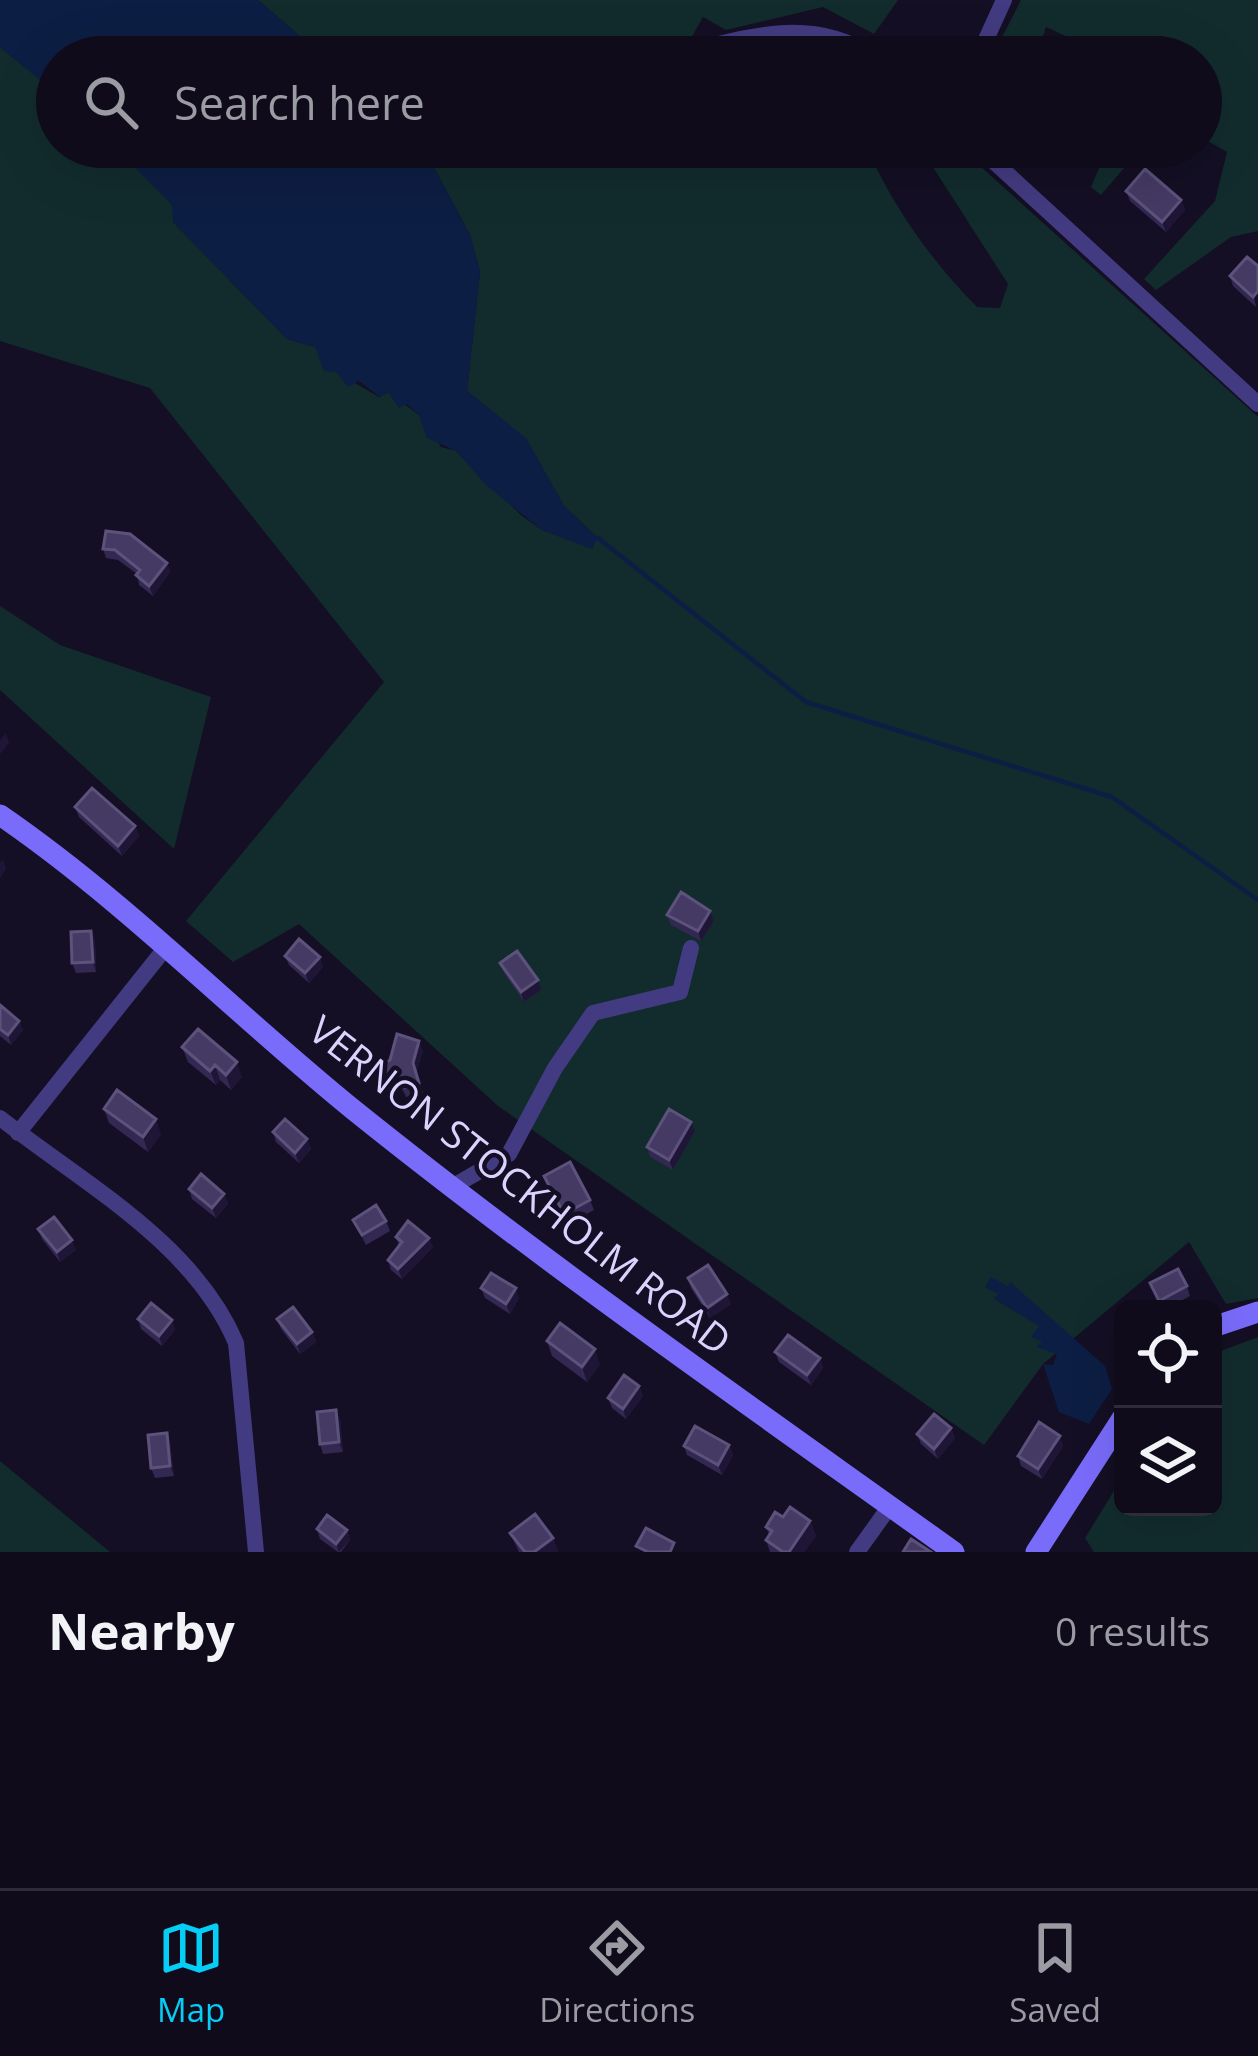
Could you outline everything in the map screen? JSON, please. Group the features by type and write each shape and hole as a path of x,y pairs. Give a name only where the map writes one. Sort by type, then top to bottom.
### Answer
{"main road":[{"name":"VERNON STOCKHOLM ROAD","path":"0,814 167,946 351,1108 452,1187 954,1552"},
{"path":"1222,1324 1258,1312"},
{"path":"1036,1552 1114,1431"}],"street":[{"path":"988,36 1004,0"},
{"path":"761,36 813,31 825,36"},
{"path":"1001,168 1258,404"},
{"path":"18,1132 167,946"},
{"path":"452,1187 509,1154 555,1068 593,1013 680,992 691,948"},
{"path":"0,1118 161,1242 203,1283 224,1314 236,1343 256,1552"},
{"path":"857,1552 890,1506"}],"green space":[{"path":"258,0 898,0 874,34 823,7 726,30 703,17 692,36 300,36"},
{"path":"1021,0 1258,0 1258,231 1231,237 1156,290 1144,279 1215,201 1227,152 1222,149 1222,36 1066,36 1046,27 1043,36 1003,36"},
{"path":"0,47 36,76 36,168 136,168 173,205 173,222 287,339 315,347 336,372 379,397 388,392 419,415 441,447 456,451 522,516 542,530 591,548 597,537 564,506 526,439 467,391 480,272 470,235 434,168 877,168 901,212 943,270 977,307 1000,308 1008,284 933,168 982,168 1258,417 1258,1298 1226,1304 1189,1242 1043,1364 984,1445 498,1106 299,924 233,962 186,921 384,682 150,388 0,341"},
{"path":"1099,168 1124,168 1101,195 1091,187"},
{"path":"0,606 60,645 211,697 174,849 0,690"},
{"path":"1258,1337 1258,1552 1094,1552 1085,1538 1114,1491 1114,1516 1222,1516 1222,1351"},
{"path":"0,1461 110,1552 0,1552"}],"water":[{"path":"0,0 258,0 300,36 36,36 36,77 0,47"},
{"path":"136,168 434,168 470,235 480,272 467,391 526,438 564,506 598,538 592,549 542,530 487,486 456,451 427,438 419,415 407,404 399,408 388,392 380,397 359,381 348,387 336,372 324,371 315,347 287,339 173,222 172,205"},
{"path":"991,1277 1008,1286 1010,1282 1105,1366 1112,1389 1089,1424 1059,1412 1043,1364 1053,1365 1057,1354 1036,1347 1042,1342 1031,1337 1039,1326 994,1299 998,1294 985,1287"}],"building":[{"path":"1145,169 1181,200 1162,222 1126,191"},
{"path":"1247,257 1258,266 1258,291 1253,297 1230,276"},
{"path":"106,531 130,534 167,563 149,586 136,575 140,570 115,550 103,549"},
{"path":"92,788 135,826 118,846 75,807"},
{"path":"681,892 710,911 698,931 667,915"},
{"path":"91,931 93,962 72,963 71,932"},
{"path":"299,939 320,957 305,973 285,956"},
{"path":"517,951 538,980 521,992 500,963"},
{"path":"0,1005 19,1021 8,1035 0,1029"},
{"path":"198,1029 237,1062 226,1075 215,1065 210,1071 182,1047"},
{"path":"397,1034 419,1041 413,1063 419,1083 402,1088 397,1076 387,1082 375,1068 390,1060"},
{"path":"117,1090 156,1119 143,1137 104,1109"},
{"path":"669,1109 691,1122 669,1160 647,1147"},
{"path":"285,1119 307,1139 295,1153 273,1132"},
{"path":"570,1162 590,1200 564,1214 544,1176"},
{"path":"201,1174 224,1194 212,1208 189,1189"},
{"path":"376,1205 386,1221 362,1235 353,1220"},
{"path":"54,1217 72,1240 57,1252 38,1229"},
{"path":"408,1221 429,1238 398,1269 388,1260 402,1242 396,1237"},
{"path":"708,1265 727,1294 707,1308 688,1278"},
{"path":"1178,1269 1187,1286 1158,1300 1150,1283"},
{"path":"491,1273 516,1288 506,1304 481,1288"},
{"path":"151,1303 172,1320 159,1336 138,1319"},
{"path":"293,1307 312,1332 297,1344 277,1319"},
{"path":"560,1323 595,1349 582,1367 547,1341"},
{"path":"788,1335 820,1358 807,1375 775,1352"},
{"path":"624,1375 639,1386 623,1409 608,1398"},
{"path":"336,1410 339,1442 320,1444 317,1412"},
{"path":"934,1414 951,1428 934,1449 917,1434"},
{"path":"1039,1422 1060,1436 1038,1469 1018,1456"},
{"path":"695,1426 729,1445 718,1465 684,1446"},
{"path":"167,1433 170,1466 151,1468 148,1435"},
{"path":"790,1507 810,1521 789,1552 783,1552 766,1540 772,1531 766,1527 775,1512 783,1517"},
{"path":"535,1514 553,1538 534,1552 525,1552 510,1533"},
{"path":"327,1515 347,1530 336,1544 317,1529"},
{"path":"646,1528 674,1543 670,1552 648,1552 636,1546"},
{"path":"911,1539 931,1552 903,1552"}],"waterway":[{"path":"598,538 806,702 1112,797 1258,900"}]}
